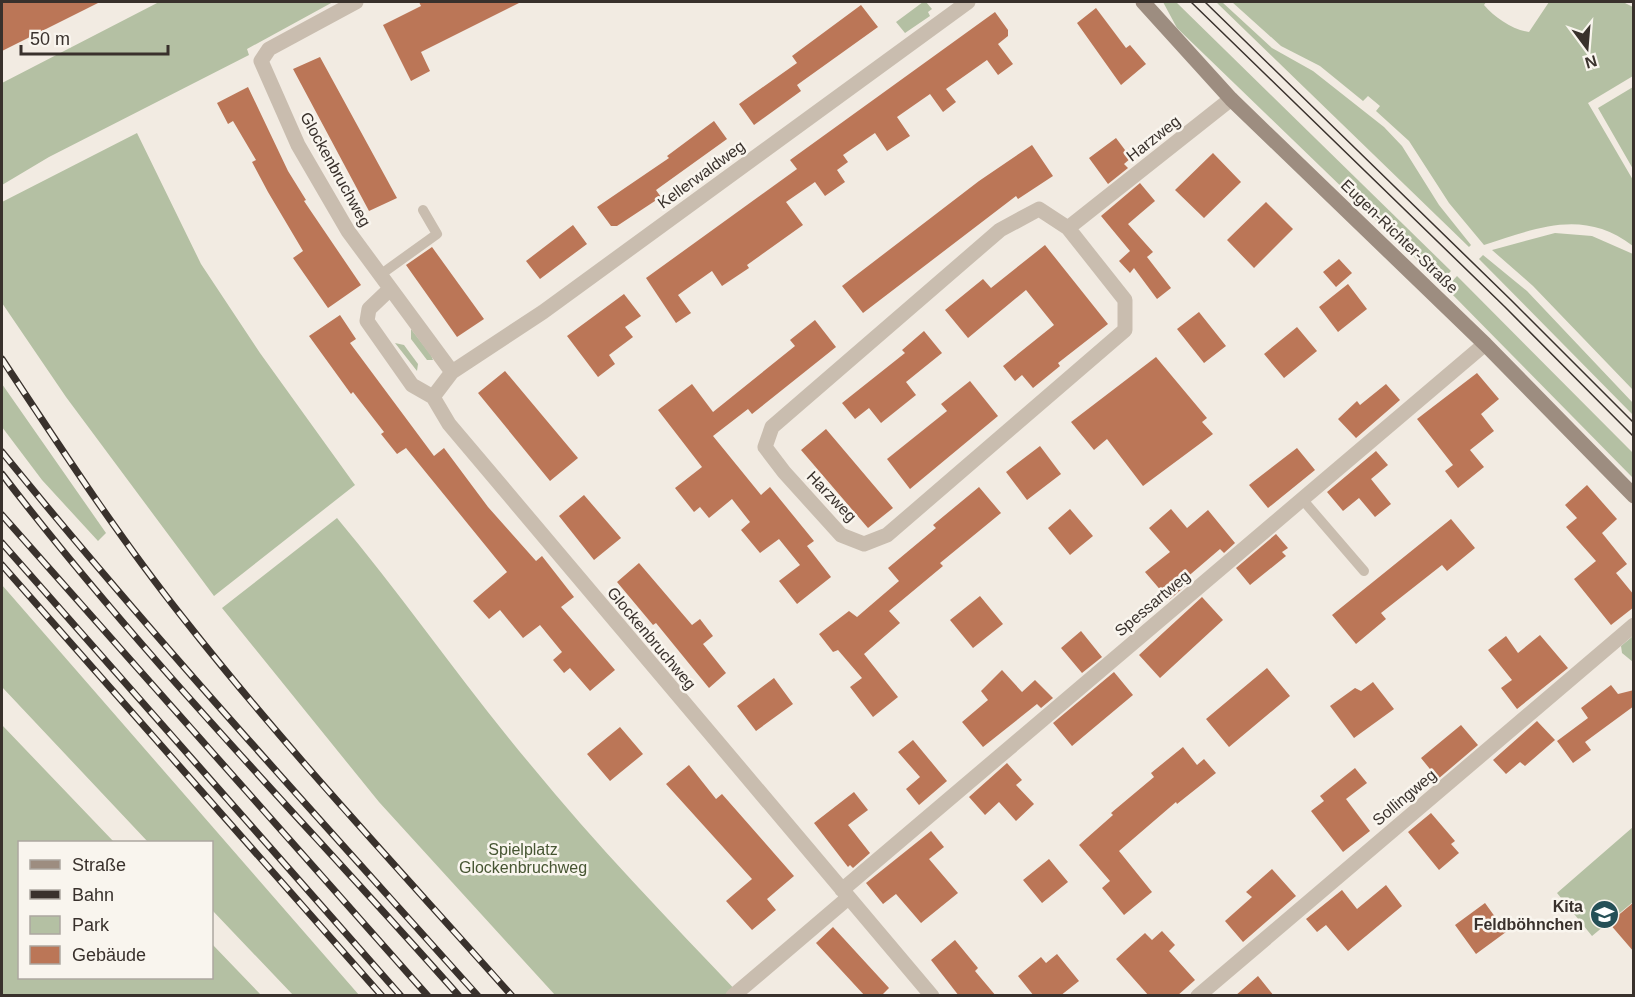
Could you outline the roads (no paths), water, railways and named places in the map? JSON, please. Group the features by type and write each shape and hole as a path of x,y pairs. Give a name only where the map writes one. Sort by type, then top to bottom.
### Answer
{"main road":[{"name":"Eugen-Richter-Straße","path":"1143,2 1231,99 1485,344 1634,496"}],"street":[{"name":"Glockenbruchweg","path":"356,2 269,49 261,62 298,145 348,231 452,372"},
{"name":"Kellerwaldweg","path":"452,372 543,312 968,2"},
{"name":"Harzweg","path":"1068,228 1231,99"},
{"name":"Harzweg","path":"1039,209 1068,228 1125,300 1125,330 887,535 864,544 841,535 784,472 765,447 772,426 1000,230 1039,209"},
{"name":"Glockenbruchweg","path":"390,289 369,309 367,321 412,385 433,397 449,424 932,996"},
{"name":"Spessartweg","path":"845,894 1485,344"},
{"path":"433,397 452,372"},
{"name":"Sollingweg","path":"1198,996 1634,625"},
{"path":"733,996 845,894"}],"lane":[{"path":"380,275 437,234 423,210"},
{"path":"1302,499 1364,572"}],"tram line":[{"path":"1191,2 1505,307 1634,437"},
{"path":"1205,2 1634,423"}],"railway":[{"path":"2,359 113,523 160,588 223,668 304,763 512,996"},
{"path":"2,452 177,659 478,996"},
{"path":"2,474 111,609 459,996"},
{"path":"2,515 428,996"},
{"path":"2,543 401,996"},
{"path":"2,565 382,996"}],"place":[{"name":"Kita Feldböhnchen","path":"1604,915"}],"park label":[{"name":"Spielplatz Glockenbruchweg","path":"523,858"}]}
